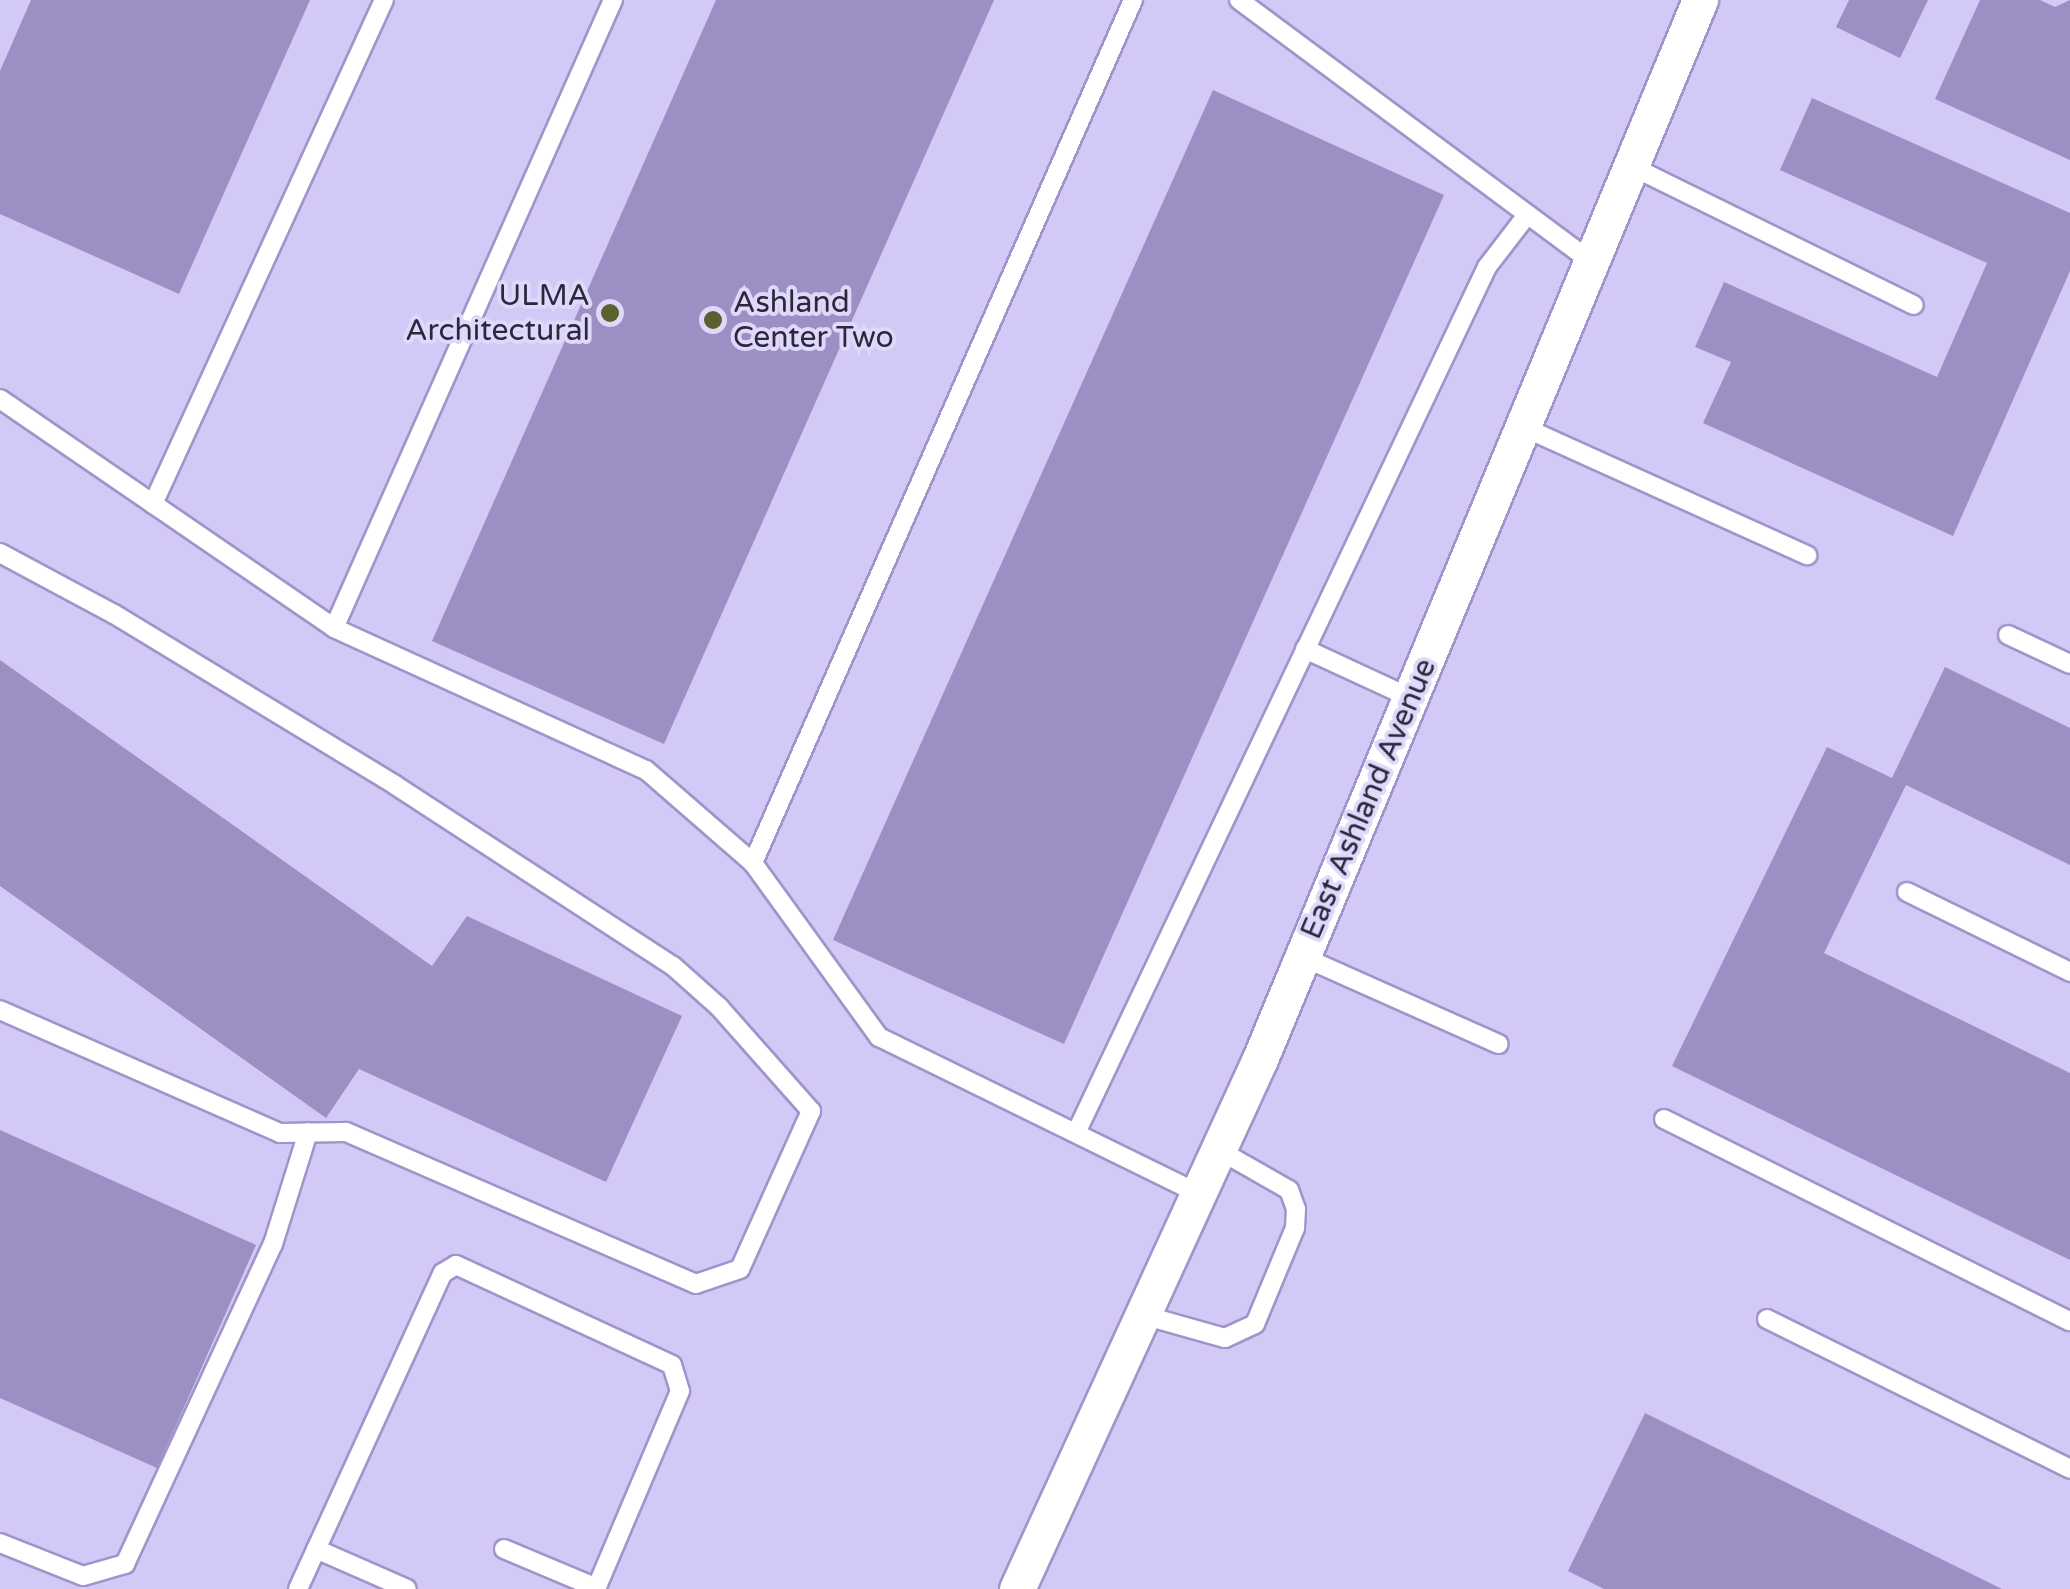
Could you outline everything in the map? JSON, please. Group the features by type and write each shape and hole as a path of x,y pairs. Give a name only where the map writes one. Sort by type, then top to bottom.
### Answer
{"street":[{"name":"East Ashland Avenue","path":"1018,1589 1219,1150 1302,957 1700,0"}],"lane":[{"path":"153,504 384,0"},
{"path":"334,628 614,0"},
{"path":"753,863 1132,0"},
{"path":"1239,0 1592,262"},
{"path":"1631,166 1914,305"},
{"path":"1076,1133 1487,267 1527,214"},
{"path":"0,399 334,628 646,770 753,863 879,1037 1198,1194"},
{"path":"1523,427 1807,555"},
{"path":"0,553 114,614 395,785 672,966 720,1007 811,1111 740,1269 696,1284 346,1132 280,1134 0,1010"},
{"path":"2008,635 2070,664"},
{"path":"1305,649 1411,698"},
{"path":"1907,892 2070,972"},
{"path":"1302,957 1498,1044"},
{"path":"1664,1119 2070,1321"},
{"path":"0,1543 83,1576 124,1564 273,1244 308,1132"},
{"path":"1144,1315 1225,1338 1255,1324 1296,1228 1296,1209 1289,1190 1219,1150"},
{"path":"298,1589 443,1273 456,1264 672,1364 680,1392 596,1588 504,1549"},
{"path":"1767,1318 2070,1470"},
{"path":"316,1549 407,1589"}],"building":[{"path":"31,0 310,0 179,294 0,214 0,71"},
{"name":"Ashland Center Two","path":"716,0 994,0 664,744 432,641"},
{"path":"1849,0 1928,0 1900,58 1836,27"},
{"path":"1980,0 2040,0 2055,7 2070,0 2070,160 1935,99"},
{"path":"1213,90 1444,195 1064,1044 833,940"},
{"path":"1812,98 2070,213 2070,271 1953,536 1703,423 1731,362 1695,347 1724,282 1937,377 1987,263 1780,170"},
{"path":"0,660 432,966 467,916 682,1016 606,1182 359,1069 326,1118 0,886"},
{"path":"1945,667 2070,728 2070,865 1906,785 1824,953 2070,1073 2070,1260 1672,1066 1827,747 1892,778"},
{"path":"0,1130 256,1245 157,1468 0,1398"},
{"path":"1645,1413 2002,1589 1604,1589 1568,1571"}],"place":[{"name":"ULMA Architectural","path":"610,313"},
{"name":"Ashland Center Two","path":"713,320"}]}
